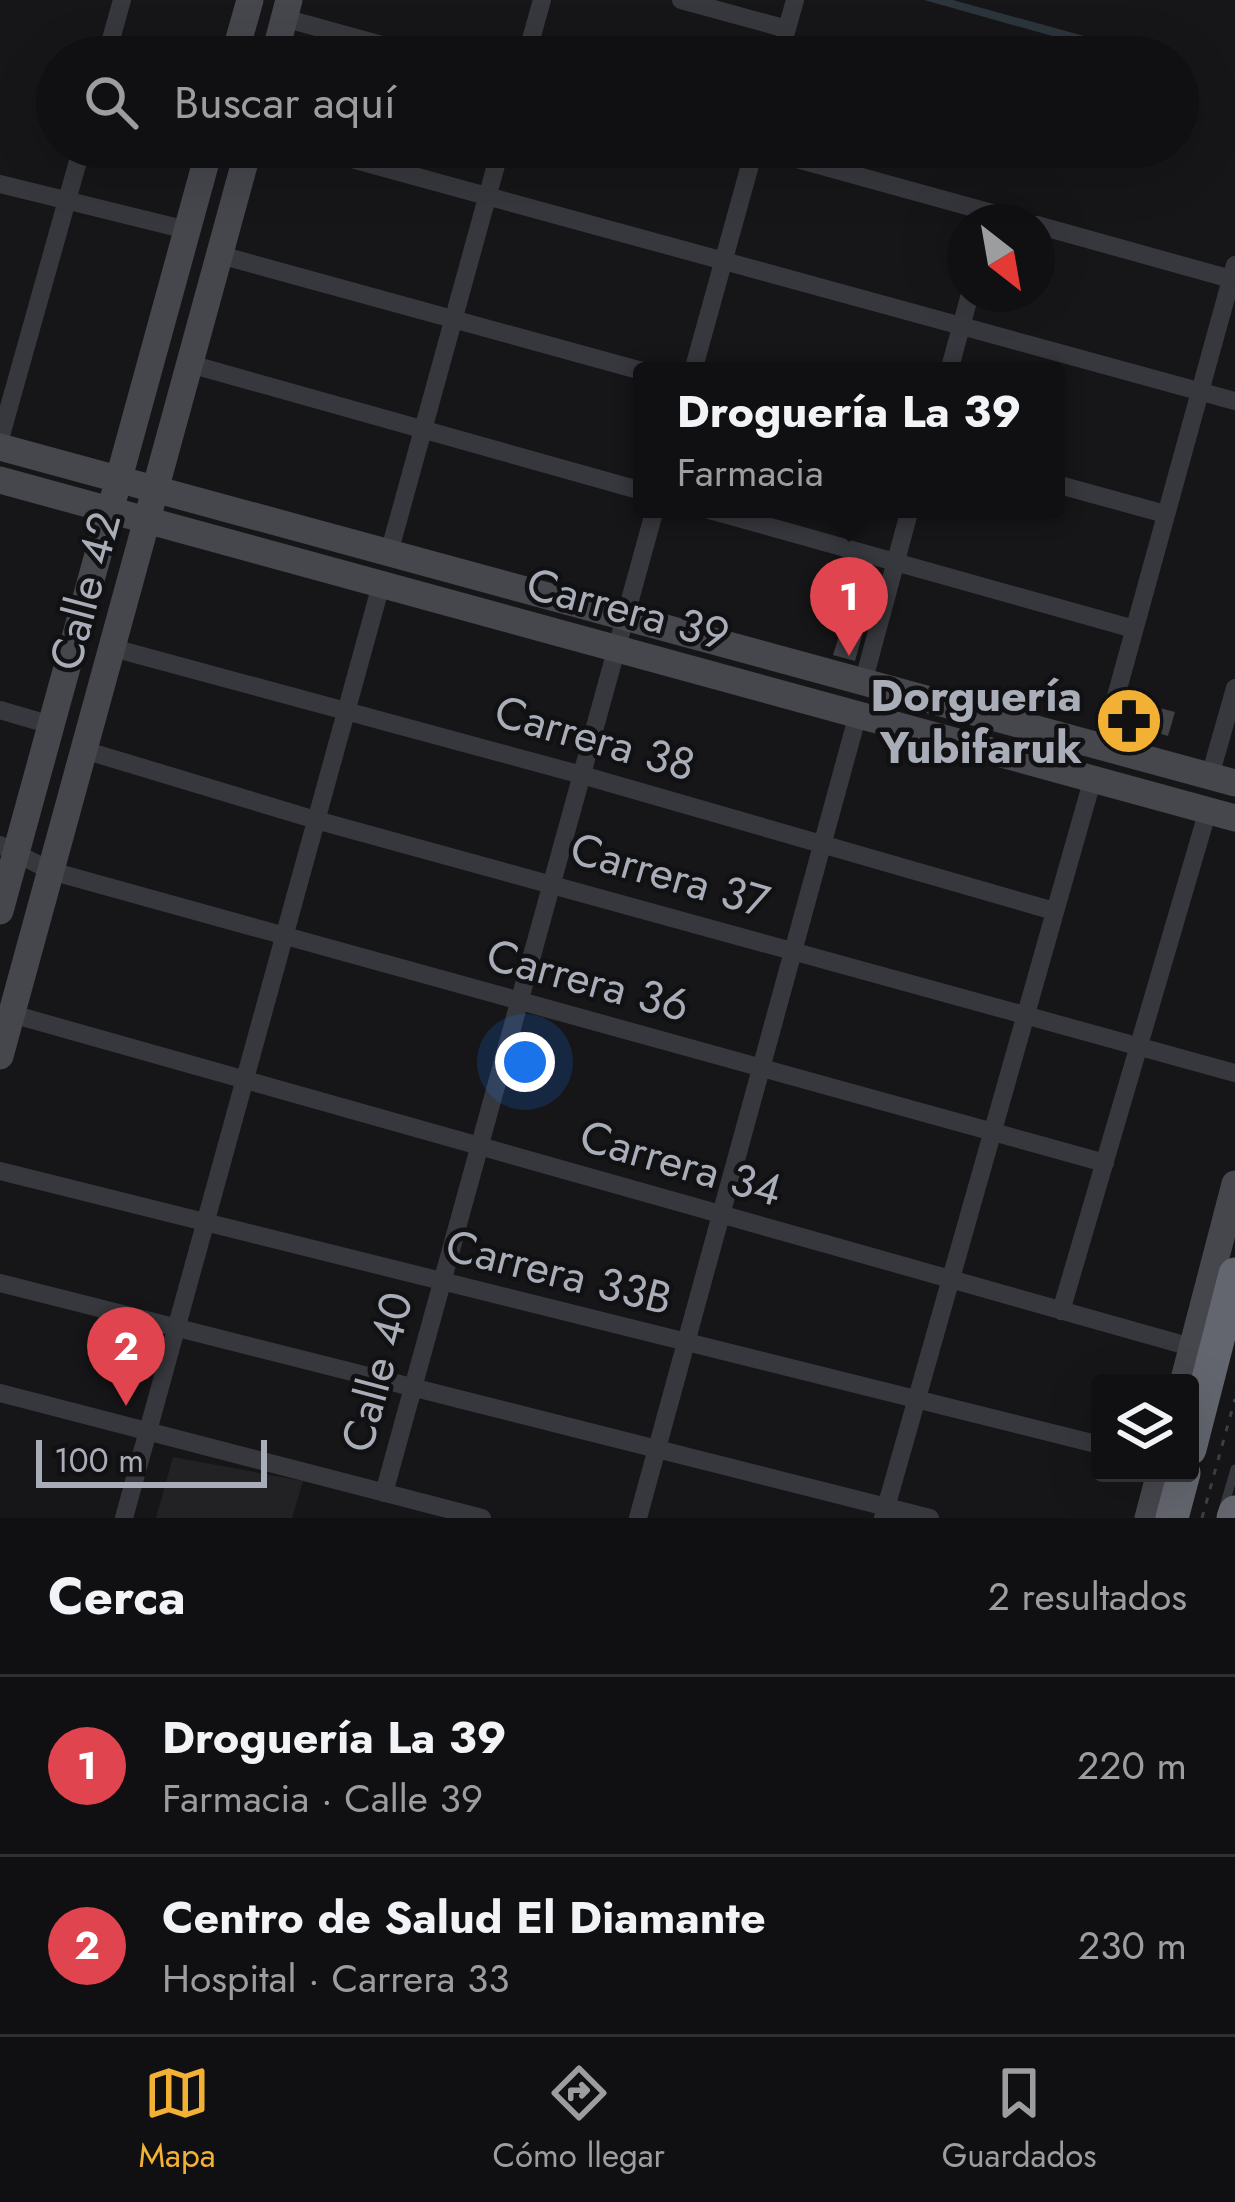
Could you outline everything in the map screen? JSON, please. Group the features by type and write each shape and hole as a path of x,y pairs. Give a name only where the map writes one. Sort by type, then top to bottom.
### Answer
{"highway":[{"path":"1199,1414 1235,1274"},
{"path":"1172,1518 1182,1482"}],"main road":[{"path":"240,36 250,0"},
{"name":"Calle 42","path":"0,911 8,849 51,725 204,168"},
{"name":"Calle 42","path":"0,1057 243,168"},
{"name":"Carrera 39","path":"0,443 1222,780"},
{"name":"Carrera 39","path":"0,480 1221,814"},
{"path":"1185,1374 1235,1184"},
{"path":"1148,1518 1158,1482"}],"street":[{"path":"112,36 122,0"},
{"path":"532,36 542,0"},
{"path":"681,0 787,29"},
{"path":"785,36 795,0"},
{"path":"286,9 364,36"},
{"path":"0,443 76,168"},
{"path":"383,168 1235,401"},
{"path":"389,553 495,168"},
{"path":"695,362 748,168"},
{"path":"824,168 947,205"},
{"path":"0,184 187,230"},
{"path":"1055,229 1233,272 1102,747"},
{"path":"220,255 633,369"},
{"path":"951,362 965,312"},
{"path":"190,364 633,489"},
{"path":"1065,486 1166,514"},
{"name":"Calle 40","path":"385,1493 652,518"},
{"path":"738,518 1134,629"},
{"path":"863,683 908,518"},
{"path":"124,1518 381,585"},
{"name":"Carrera 38","path":"113,648 582,775 1054,911"},
{"path":"1222,780 1235,688"},
{"path":"0,710 51,725"},
{"path":"638,1518 858,714"},
{"name":"Carrera 37","path":"84,750 316,820 1235,1073"},
{"path":"884,1513 1093,778"},
{"path":"1061,1312 1138,1048 1221,814"},
{"name":"Carrera 36","path":"8,849 51,872 1105,1163"},
{"name":"Carrera 34","path":"12,1014 1191,1347"},
{"name":"Carrera 33B","path":"0,1171 1091,1443"},
{"path":"0,1283 884,1513 930,1518"},
{"path":"0,1393 482,1518"}],"lane":[{"path":"1183,1518 1235,1322"},
{"path":"1222,1518 1235,1469"}],"path":[{"path":"1202,1518 1235,1399"}],"shaded area":[{"path":"924,0 953,0 1084,36 1052,36"},
{"path":"173,1457 303,1481 292,1518 156,1518"}],"building":[{"path":"848,608 868,614 855,661 833,655"},
{"path":"1129,700 1175,712 1168,736 1123,723"}],"place":[{"name":"Droguería La 39","path":"849,656"},
{"name":"Dorguería Yubifaruk","path":"1129,721"},
{"name":"Centro de Salud El Diamante","path":"126,1406"}]}
